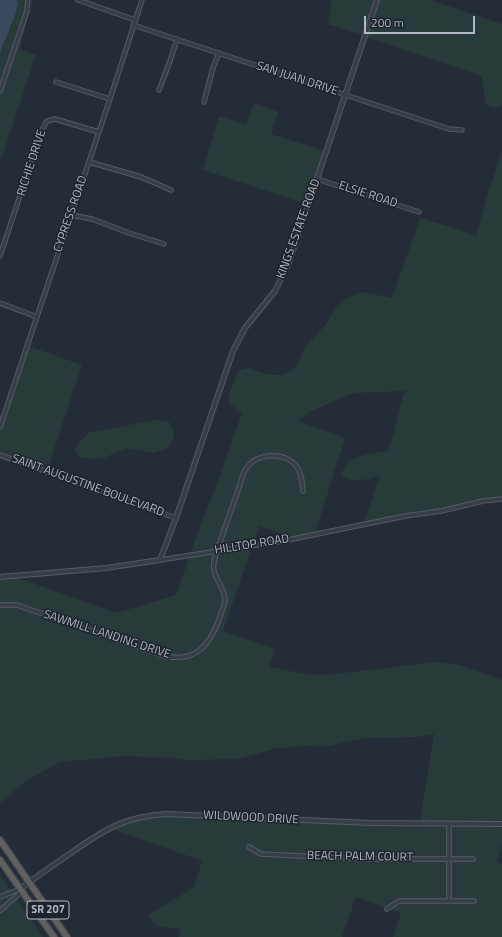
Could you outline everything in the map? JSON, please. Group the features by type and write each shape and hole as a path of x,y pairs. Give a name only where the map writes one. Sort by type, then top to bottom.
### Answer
{"highway":[{"name":"SR 207","path":"0,840 67,937"},
{"name":"SR 207","path":"0,860 54,937"}],"street":[{"path":"0,91 27,11 28,0"},
{"path":"78,0 135,20"},
{"name":"CYPRESS ROAD","path":"0,427 142,0"},
{"name":"KINGS ESTATE ROAD","path":"160,560 176,518 233,351 245,328 270,299 284,274 377,0"},
{"name":"SAN JUAN DRIVE","path":"133,25 449,129 462,130"},
{"path":"159,90 177,39"},
{"path":"204,102 213,68 219,53"},
{"path":"56,82 110,99"},
{"name":"RICHIE DRIVE","path":"0,256 41,132 47,121 55,119 99,132"},
{"path":"88,162 141,177 172,190"},
{"name":"ELSIE ROAD","path":"317,179 419,212"},
{"path":"71,215 96,220 129,233 164,244"},
{"path":"0,304 36,316"},
{"name":"SAINT AUGUSTINE BOULEVARD","path":"0,455 176,518"},
{"name":"SAWMILL LANDING DRIVE","path":"0,605 17,605 164,656 179,658 190,655 201,649 210,640 225,600 224,593 214,572 213,565 216,551 244,472 250,463 261,458 277,456 287,458 295,463 300,472 303,491"},
{"name":"HILLTOP ROAD","path":"0,577 106,568 283,541 405,516 441,511 482,501 502,499"},
{"name":"WILDWOOD DRIVE","path":"21,890 29,882 99,834 122,822 150,815 167,814 371,823 502,824"},
{"path":"449,824 449,901"},
{"name":"BEACH PALM COURT","path":"249,847 261,854 362,858 473,859"},
{"path":"0,897 21,890"},
{"path":"0,911 21,890"},
{"path":"387,909 399,901 474,902"}],"shaded area":[{"path":"16,0 31,0 20,50 36,55 0,163 0,54 6,36 12,26 18,3"},
{"path":"332,0 374,0 363,35 328,24"},
{"path":"379,0 430,0 502,24 502,104 497,108 489,106 485,103 484,86 481,76 367,37"},
{"path":"254,103 278,112 271,134 324,151 306,204 203,170 219,116 246,125"},
{"path":"502,151 502,498 364,524 380,475 366,479 353,480 342,476 344,469 353,460 360,457 388,451 405,391 353,393 309,412 298,421 345,438 315,533 293,538 259,526 223,631 275,649 269,667 311,675 335,674 436,662 459,665 502,680 502,822 420,822 434,734 418,737 366,738 323,747 309,746 277,748 237,759 188,760 124,756 60,762 26,781 0,803 0,578 16,577 116,613 176,595 242,413 229,403 228,396 239,370 248,368 269,375 281,375 289,372 297,365 305,347 325,325 337,306 349,297 364,292 392,298 420,218 476,236"},
{"path":"26,345 82,365 47,471 0,454 0,421"},
{"path":"159,420 169,422 173,429 174,439 169,447 155,453 126,448 104,458 90,459 79,457 75,450 77,445 89,432"},
{"path":"168,816 371,825 502,827 502,845 497,862 502,864 502,937 393,937 401,913 356,897 342,937 178,937 181,929 157,926 149,915 194,887 202,861 112,829 139,819"},
{"path":"0,875 43,937 0,937"}],"water":[{"path":"0,0 16,0 18,3 15,16 0,54"}]}
